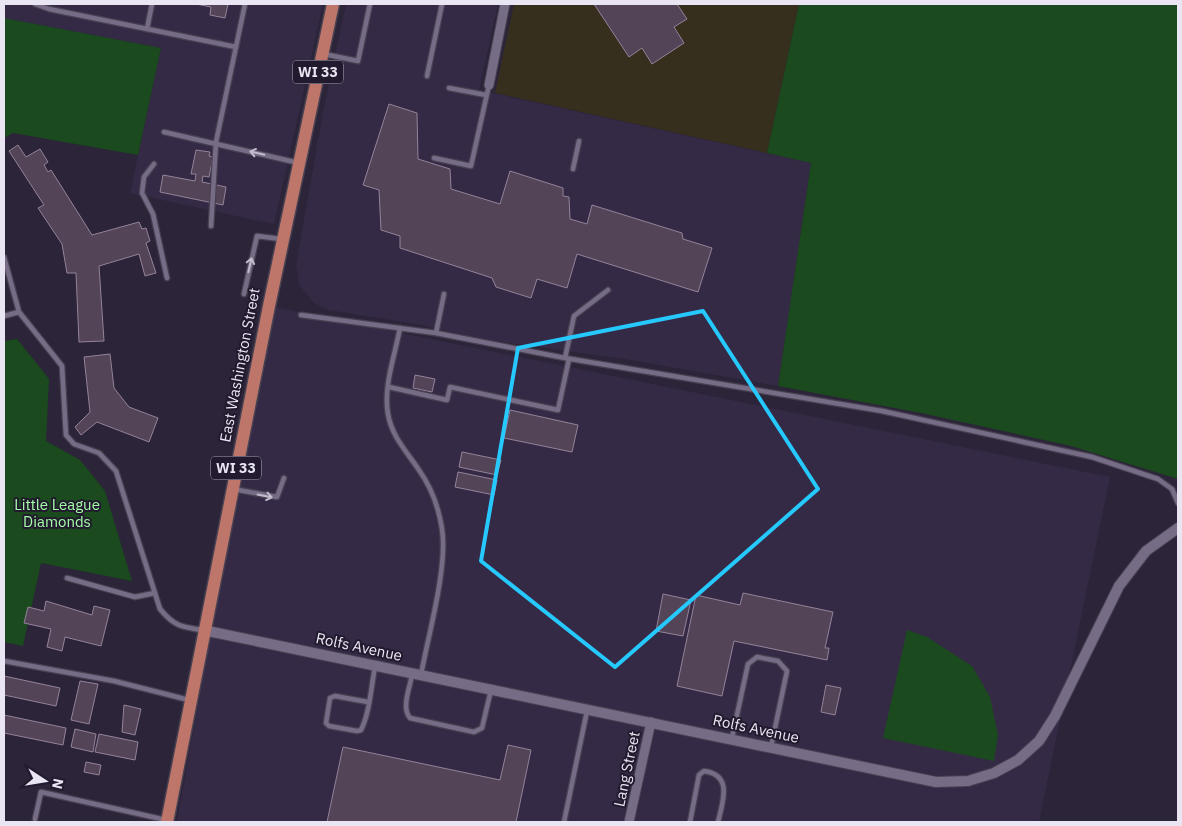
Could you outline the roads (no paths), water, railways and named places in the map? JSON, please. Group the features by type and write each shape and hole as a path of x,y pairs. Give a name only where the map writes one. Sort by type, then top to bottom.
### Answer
{"main road":[{"name":"East Washington Street","path":"167,821 203,630 333,4"}],"street":[{"path":"488,85 506,4"},
{"name":"Rolfs Avenue","path":"203,630 936,782 968,781 994,773 1018,760 1039,741 1055,716 1119,586 1146,551 1178,528"},
{"name":"Lang Street","path":"629,822 651,722"}],"lane":[{"path":"35,4 49,9 236,47"},
{"path":"147,29 152,4"},
{"path":"211,226 216,142 245,4"},
{"path":"322,53 358,61 370,4"},
{"path":"427,76 442,4"},
{"path":"434,158 472,166 488,85"},
{"path":"449,88 486,95"},
{"path":"164,132 216,142 299,162"},
{"path":"573,169 579,141"},
{"path":"154,164 144,177 142,192 153,214 167,278"},
{"path":"244,294 257,236 283,240"},
{"path":"4,257 19,312 62,366 66,435 74,444 99,453 116,471 160,608 170,621 182,627 203,630"},
{"path":"389,388 448,400 450,388 558,410 574,316 608,290"},
{"path":"436,333 444,294"},
{"path":"4,316 19,312"},
{"path":"301,315 436,333 567,358 882,411 1092,457 1158,479 1172,490 1178,502"},
{"path":"400,328 387,398 388,415 395,435 420,470 432,494 443,531 442,561 417,674 406,708 406,715 410,718 478,731 482,728 491,690"},
{"path":"232,489 277,497 284,478"},
{"path":"66,578 134,597 155,592"},
{"path":"732,740 748,664 757,657 778,662 787,671 771,748"},
{"path":"4,661 114,681 190,700"},
{"path":"368,702 334,696 330,698 326,723 328,726 356,732 361,730 368,702 375,666"},
{"path":"564,822 588,709"},
{"path":"690,822 699,775 704,771 714,772 722,779 724,787 718,822"},
{"path":"35,819 40,792 167,821"}],"park label":[{"name":"Little League Diamonds","path":"57,514"}]}
